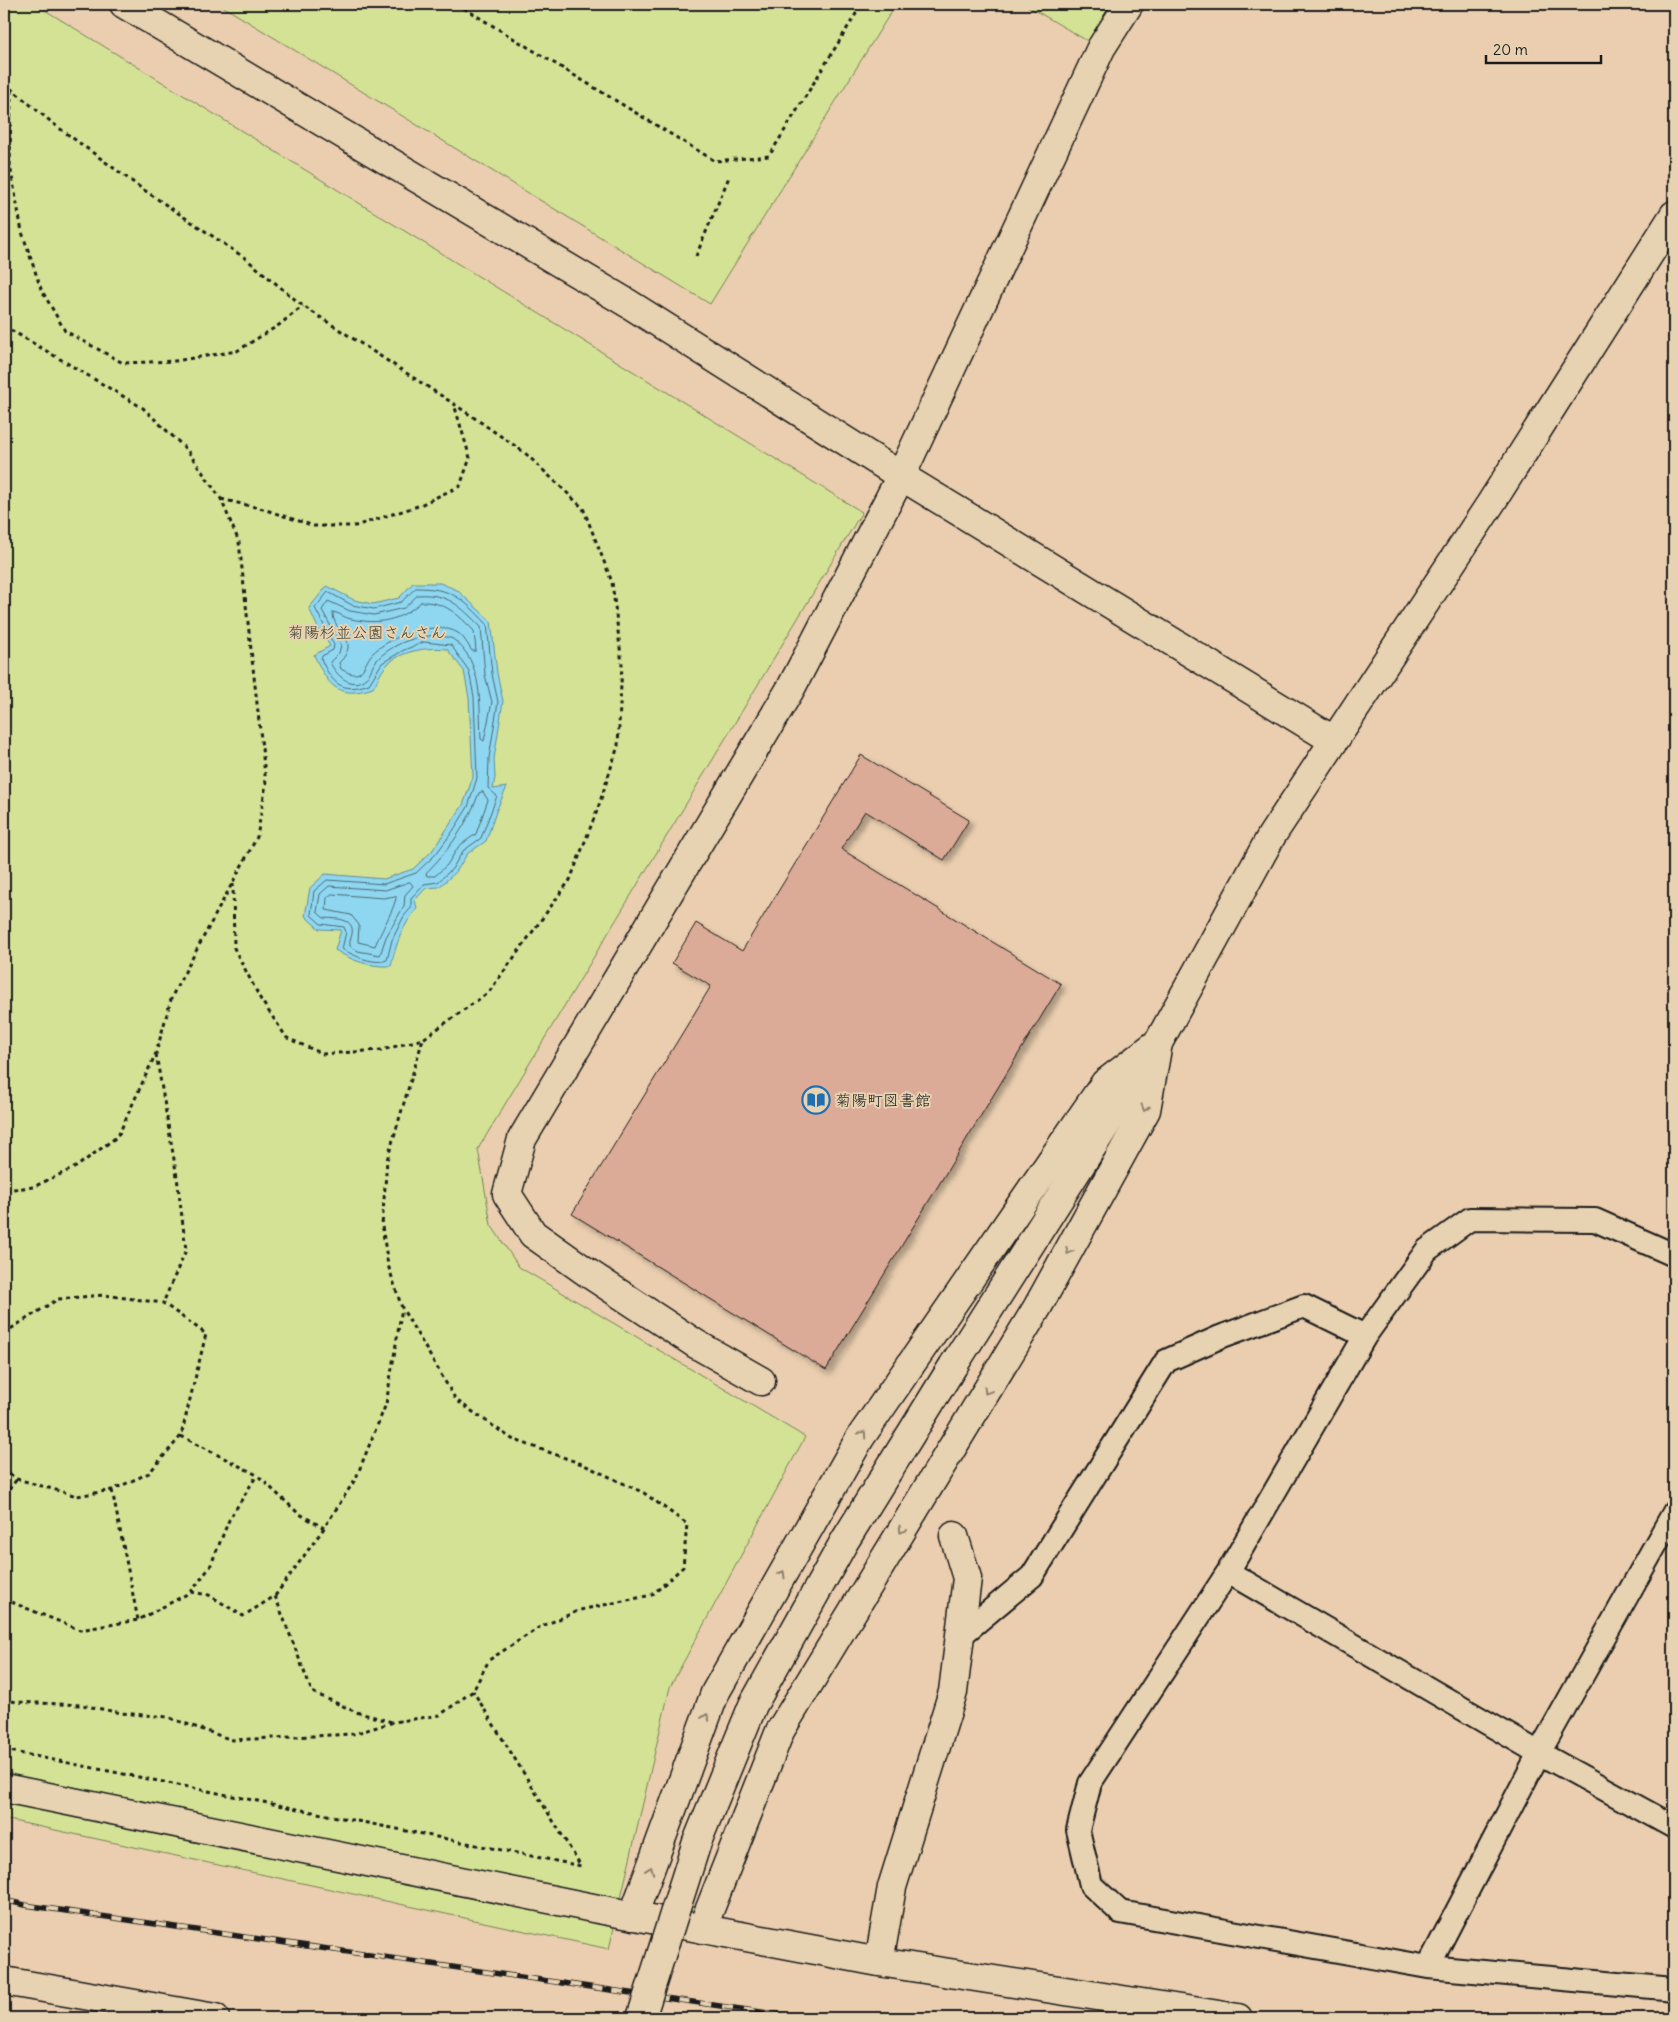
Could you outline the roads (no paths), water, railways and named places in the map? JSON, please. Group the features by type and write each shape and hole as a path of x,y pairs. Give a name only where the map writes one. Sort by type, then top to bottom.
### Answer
{"street":[{"path":"124,4 629,304 901,476 1333,740"},
{"path":"761,1381 696,1344 588,1273 533,1234 507,1194 522,1139 791,688 901,476 1101,48 1129,4"},
{"path":"641,2018 697,1842 753,1705 844,1542 1158,1043 1272,835 1491,503 1674,215"},
{"path":"633,1916 715,1693 860,1438 1105,1083 1158,1043"},
{"path":"702,1929 780,1731 1037,1308 1146,1110 1158,1043"},
{"path":"879,1962 892,1887 952,1692 967,1578 954,1536"},
{"path":"4,1788 633,1916 879,1962 1238,2018"},
{"path":"4,1981 215,2018"}],"lane":[{"path":"1674,1256 1595,1220 1470,1219 1427,1250 1365,1336 1228,1572 1090,1783 1078,1830 1091,1885 1120,1912 1428,1967 1674,1989"},
{"path":"959,1637 1032,1576 1166,1361 1220,1337 1304,1306 1365,1336"},
{"path":"1428,1967 1539,1753 1674,1512"},
{"path":"1228,1572 1539,1753 1674,1827"}],"water":[{"path":"413,583 440,583 457,590 491,621 497,673 503,701 494,759 495,777 493,789 507,787 486,841 467,854 456,872 439,887 426,888 415,900 417,909 407,922 400,936 391,966 376,965 355,960 335,950 341,930 319,929 305,916 310,888 325,874 384,879 413,869 432,851 463,805 473,777 469,698 464,671 447,649 423,649 406,653 391,661 383,669 373,688 351,692 342,691 329,682 314,655 330,646 318,628 309,608 327,586 354,600 373,604 399,598"}],"railway":[{"path":"4,1900 25,1905 803,2018"}],"place":[{"name":"菊陽町図書館","path":"816,1100"}],"park label":[{"name":"菊陽杉並公園さんさん","path":"367,632"}]}
